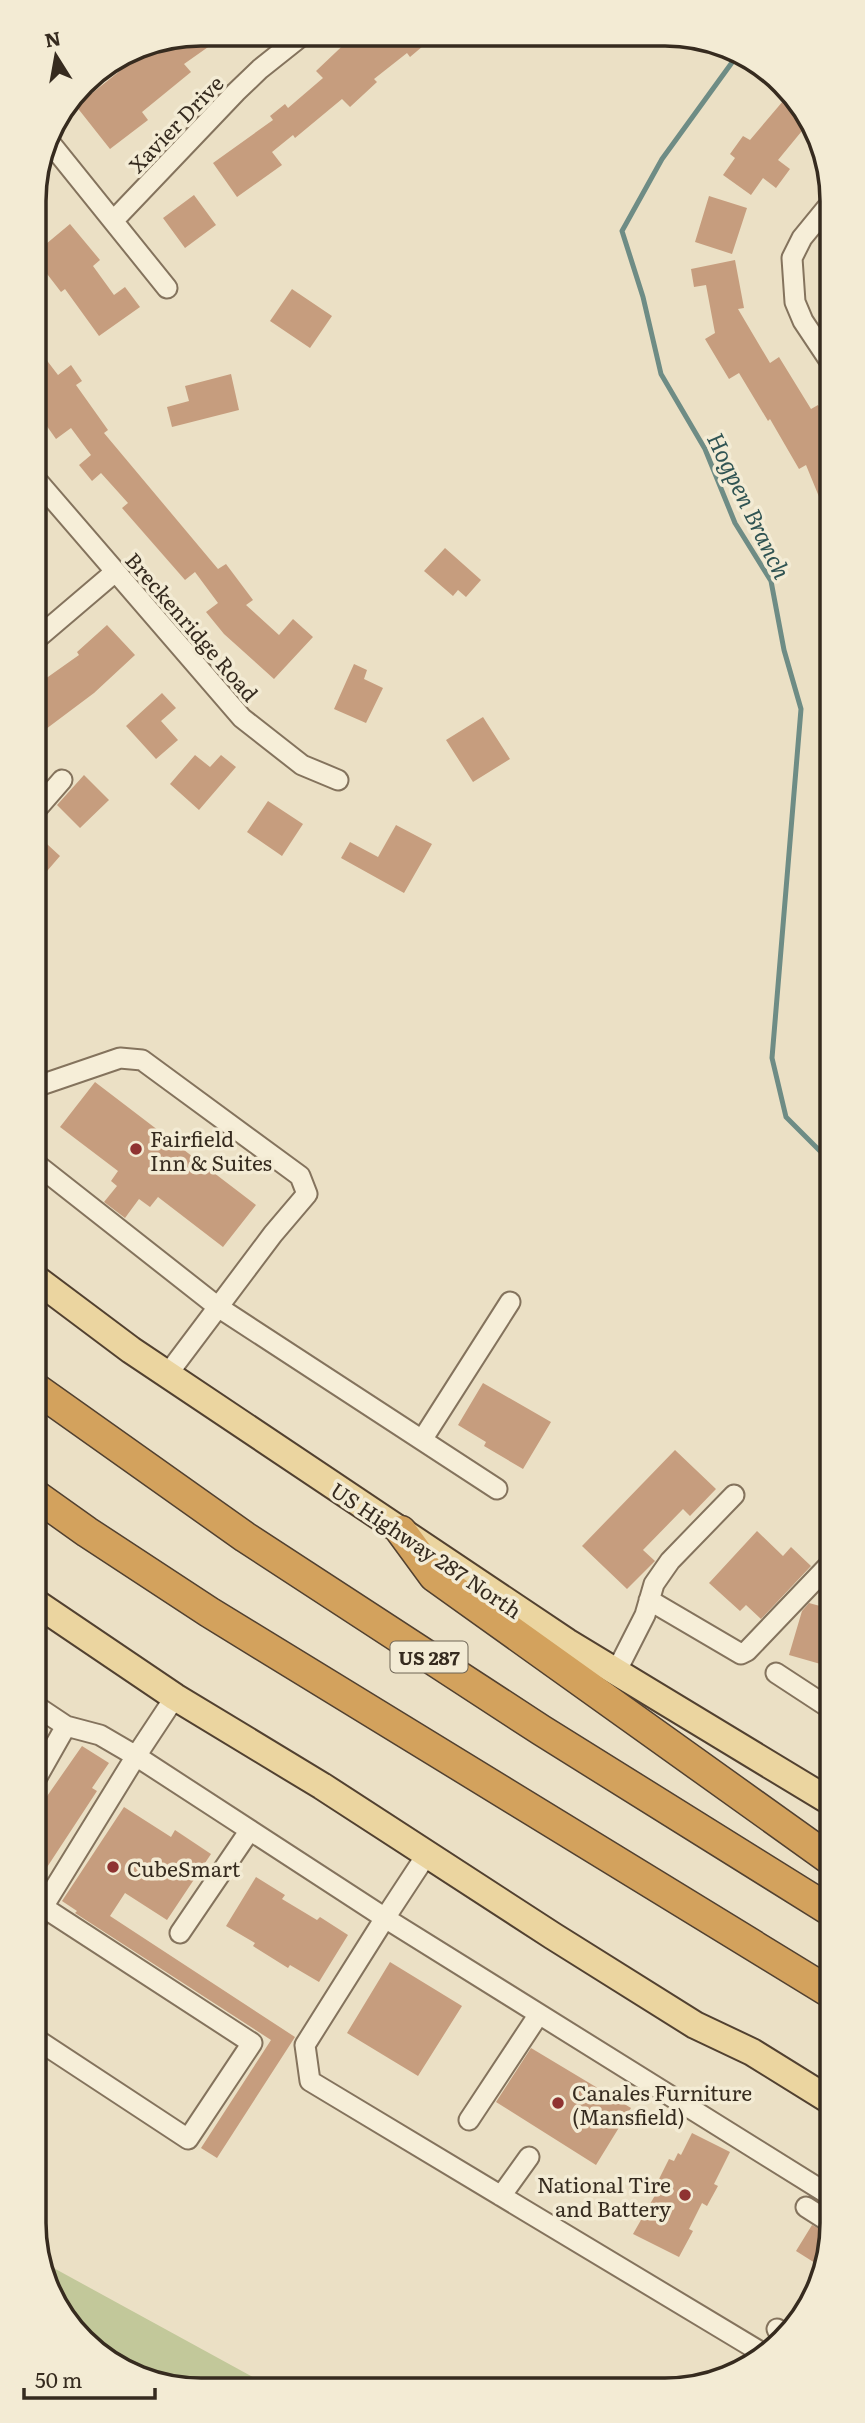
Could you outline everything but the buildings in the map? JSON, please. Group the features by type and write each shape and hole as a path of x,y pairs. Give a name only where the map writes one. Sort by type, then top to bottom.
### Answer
{"highway":[{"name":"US 287","path":"46,1396 245,1537 541,1730 819,1905"},
{"path":"46,1502 209,1612 819,1986"},
{"path":"401,1531 434,1576 819,1852"}],"main road":[{"name":"US Highway 287 North","path":"46,1286 167,1375 567,1642 819,1795"},
{"path":"46,1610 175,1698 323,1786 695,2025 752,2052 819,2094"}],"street":[{"name":"Xavier Drive","path":"114,220 236,92 289,46"},
{"path":"55,148 167,288"},
{"path":"820,215 802,238 792,258 795,302 803,321 820,346"},
{"name":"Breckenridge Road","path":"46,492 242,718 302,765 338,780"},
{"path":"46,631 115,572"},
{"path":"46,798 62,780"},
{"path":"46,1083 120,1058 142,1060 300,1176 307,1194 273,1234 167,1375"},
{"path":"46,1172 218,1307 497,1489"},
{"path":"422,1440 510,1302"},
{"path":"616,1672 645,1615 654,1584 670,1561 734,1495"},
{"path":"649,1600 741,1654 747,1651 819,1575"},
{"path":"776,1674 819,1702"},
{"path":"46,1905 136,1756 175,1698"},
{"path":"46,1713 66,1726 100,1735 136,1756 385,1918 819,2189"},
{"path":"46,1761 66,1726"},
{"path":"180,1933 250,1830"},
{"path":"427,1854 305,2045 310,2081 755,2348"},
{"path":"46,1919 252,2043 188,2140 46,2046"},
{"path":"469,2120 539,2014"},
{"path":"501,2196 529,2157"},
{"path":"806,2207 819,2215"}],"green space":[{"path":"53,2267 255,2378 170,2375 123,2357 106,2346 77,2317 61,2291"}],"waterway":[{"name":"Hogpen Branch","path":"733,61 662,159 622,231 643,297 661,374 705,449 735,523 771,581 784,650 801,709 772,1058 786,1117 820,1151"}],"place":[{"name":"Fairfield Inn & Suites","path":"136,1149"},
{"name":"CubeSmart","path":"113,1867"},
{"name":"Canales Furniture (Mansfield)","path":"558,2103"},
{"name":"National Tire and Battery","path":"685,2195"}]}
